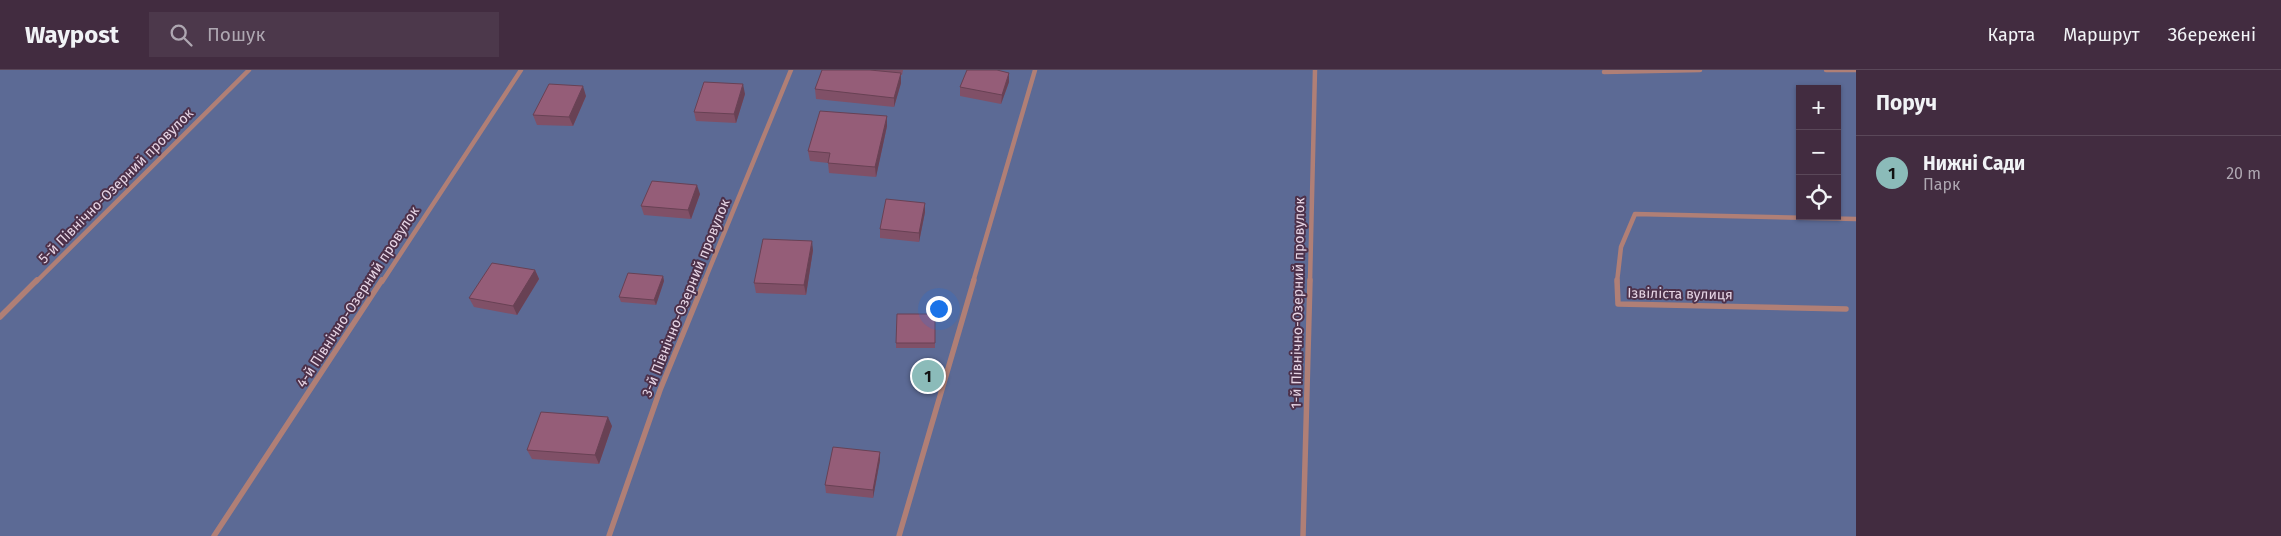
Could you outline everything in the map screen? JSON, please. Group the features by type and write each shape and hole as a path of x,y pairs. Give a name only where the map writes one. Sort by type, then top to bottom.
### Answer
{"street":[{"name":"5-й Північно-Озерний провулок","path":"0,317 249,70"},
{"name":"4-й Північно-Озерний провулок","path":"214,536 521,70"},
{"name":"3-й Північно-Озерний провулок","path":"609,536 660,390 790,70"},
{"path":"899,536 1035,70"},
{"name":"1-й Північно-Озерний провулок","path":"1303,536 1315,70"},
{"path":"1604,72 1700,70"},
{"path":"1826,70 1856,70"},
{"name":"Ізвіліста вулиця","path":"1846,308 1618,304 1616,266 1626,228 1635,214 1856,219"}],"shaded area":[{"path":"0,70 1856,70 1856,536 0,536"}],"building":[{"path":"822,70 870,70 901,73 894,98 815,89"},
{"path":"967,70 997,70 1009,73 1002,95 960,87"},
{"path":"704,82 743,84 734,114 694,112"},
{"path":"549,84 583,86 569,117 533,115"},
{"path":"820,111 887,116 875,167 828,163 830,153 808,151"},
{"path":"652,181 697,185 688,210 641,206"},
{"path":"886,199 925,203 919,233 880,229"},
{"path":"763,239 812,241 804,285 754,283"},
{"path":"492,263 535,270 513,306 469,298"},
{"path":"628,273 663,276 654,300 619,297"},
{"path":"897,314 935,314 935,343 896,343"},
{"path":"541,412 608,417 595,455 527,450"},
{"path":"833,447 880,452 873,490 825,485"}],"place":[{"name":"Нижні Сади","path":"928,376"}]}
